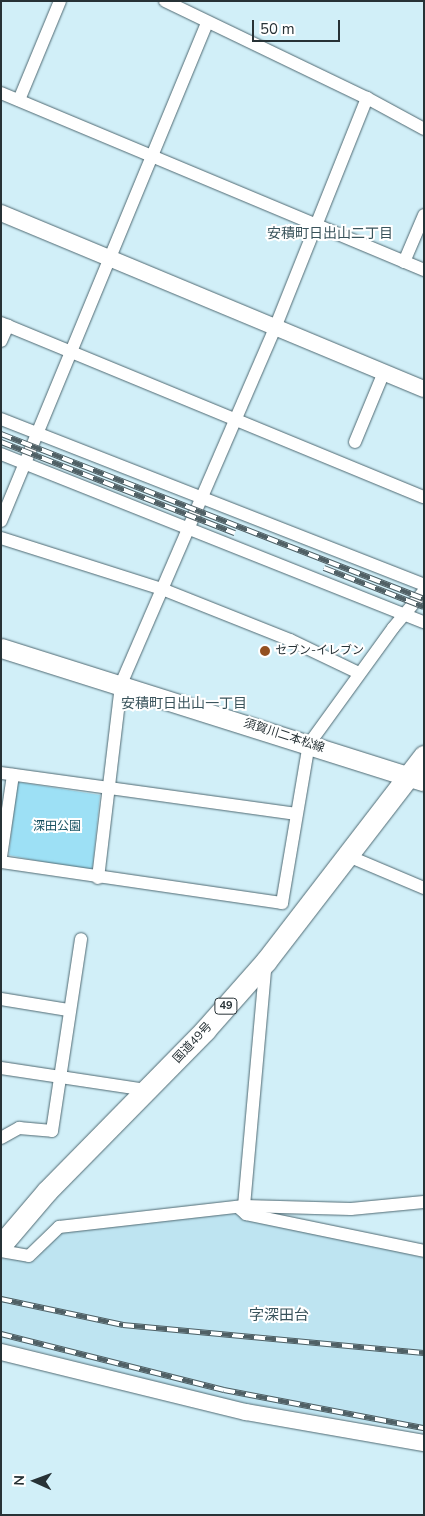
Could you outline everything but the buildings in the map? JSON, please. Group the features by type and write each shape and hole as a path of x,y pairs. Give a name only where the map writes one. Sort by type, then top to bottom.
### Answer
{"highway":[{"name":"国道49号","path":"3,1245 47,1191 147,1090 266,961 346,855 416,779 424,756"}],"main road":[{"name":"須賀川二本松線","path":"1,648 121,684 416,779"}],"street":[{"path":"19,100 60,1"},
{"path":"165,1 207,23 368,98 424,129"},
{"path":"1,521 36,434 112,260 207,23"},
{"path":"1,93 424,270"},
{"path":"98,878 121,684 276,328 368,98"},
{"path":"1,213 424,389"},
{"path":"404,262 424,215"},
{"path":"1,340 4,324 424,498"},
{"path":"355,442 384,372"},
{"path":"1,419 36,434 203,496 424,585"},
{"path":"1,454 424,622"},
{"path":"1,538 162,589 290,640 360,673"},
{"path":"1,862 98,878 282,902 309,744 403,615 424,590"},
{"path":"1,857 7,774 296,814"},
{"path":"346,855 424,888"},
{"path":"1,1138 19,1128 52,1131 68,1010 78,971 80,939"},
{"path":"266,961 241,1207 246,1214 424,1252"},
{"path":"1,999 68,1010"},
{"path":"1,1068 147,1090"},
{"path":"3,1245 29,1256 59,1227 241,1207 351,1209 424,1202"},
{"path":"1,1351 246,1412 424,1443"}],"shaded area":[{"path":"230,1212 424,1258 424,1431 238,1402 1,1342 1,1259 35,1261 60,1229"}],"green space":[{"name":"深田公園","path":"17,782 100,795 92,872 9,855"}],"railway":[{"path":"1,434 424,599"},
{"path":"1,442 235,533"},
{"path":"324,568 424,607"},
{"path":"1,1299 123,1325 424,1353"},
{"path":"1,1334 224,1390 424,1428"}],"place":[{"name":"セブン-イレブン","path":"265,651"}],"district":[{"name":"安積町日出山二丁目","path":"330,234"},
{"name":"安積町日出山一丁目","path":"184,704"},
{"name":"字深田台","path":"279,1316"}]}
